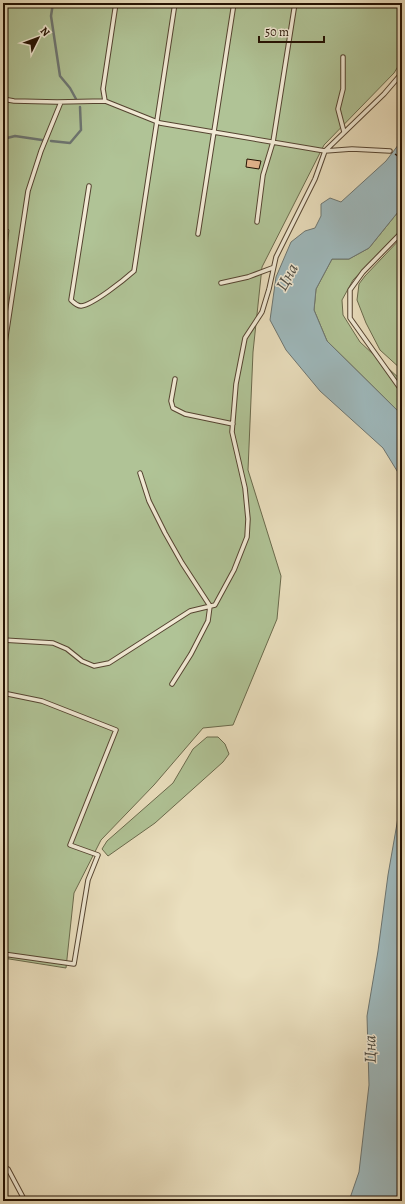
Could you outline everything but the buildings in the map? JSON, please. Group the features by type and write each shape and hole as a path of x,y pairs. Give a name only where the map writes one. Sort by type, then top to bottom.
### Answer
{"lane":[{"path":"105,101 103,89 116,3"},
{"path":"89,186 71,300 82,306 101,297 124,280 134,270 156,122 176,3"},
{"path":"198,234 234,3"},
{"path":"257,222 263,175 273,142 295,3"},
{"path":"343,56 343,88 338,109 344,132"},
{"path":"3,640 53,643 67,649 82,661 94,666 109,663 190,611 215,605 234,570 247,536 248,519 244,488 232,432 236,384 245,338 262,312 276,257 314,180 325,151 384,94 402,73"},
{"path":"3,99 14,101 61,102 105,101 156,122 325,151 352,149 390,151"},
{"path":"3,356 28,191 41,151 61,102"},
{"path":"402,232 363,272 350,290 350,318 402,391"},
{"path":"221,283 248,277 272,268"},
{"path":"175,379 171,401 172,408 185,414 233,424"},
{"path":"140,473 149,501 165,532 182,563 210,606 208,621 191,654 172,684"},
{"path":"3,694 42,701 116,730 70,845 98,855 88,880 74,964 3,954"},
{"path":"3,1167 8,1169 25,1201"}],"path":[{"path":"390,151 402,159"}],"green space":[{"path":"3,3 402,3 402,60 394,73 324,145 262,267 253,352 248,470 281,576 277,619 233,725 203,728 154,785 101,840 74,893 66,968 3,958 3,281 9,230 3,224"},
{"path":"402,207 402,229 353,280 342,300 343,315 360,342 402,381 402,415 327,341 314,310 316,289 332,259 349,259 369,248"},
{"path":"402,237 402,370 380,350 366,323 357,300 359,284"},
{"path":"207,737 218,737 225,744 229,754 223,762 155,823 108,856 102,849 107,841 173,783 193,749"}],"water":[{"name":"Цна","path":"402,140 402,207 369,248 349,259 332,259 316,289 314,310 327,341 402,415 402,479 383,448 320,391 286,350 270,320 276,277 291,242 305,231 315,228 321,216 321,204 330,198 341,202 386,161"},
{"name":"Цна","path":"402,795 402,1201 349,1201 359,1172 369,1085 367,1016 378,951 388,875"}],"waterway":[{"path":"53,3 51,16 60,76 70,88 76,99"},
{"path":"51,141 70,143 81,130 80,107"},
{"path":"3,139 15,136 42,140"}]}
